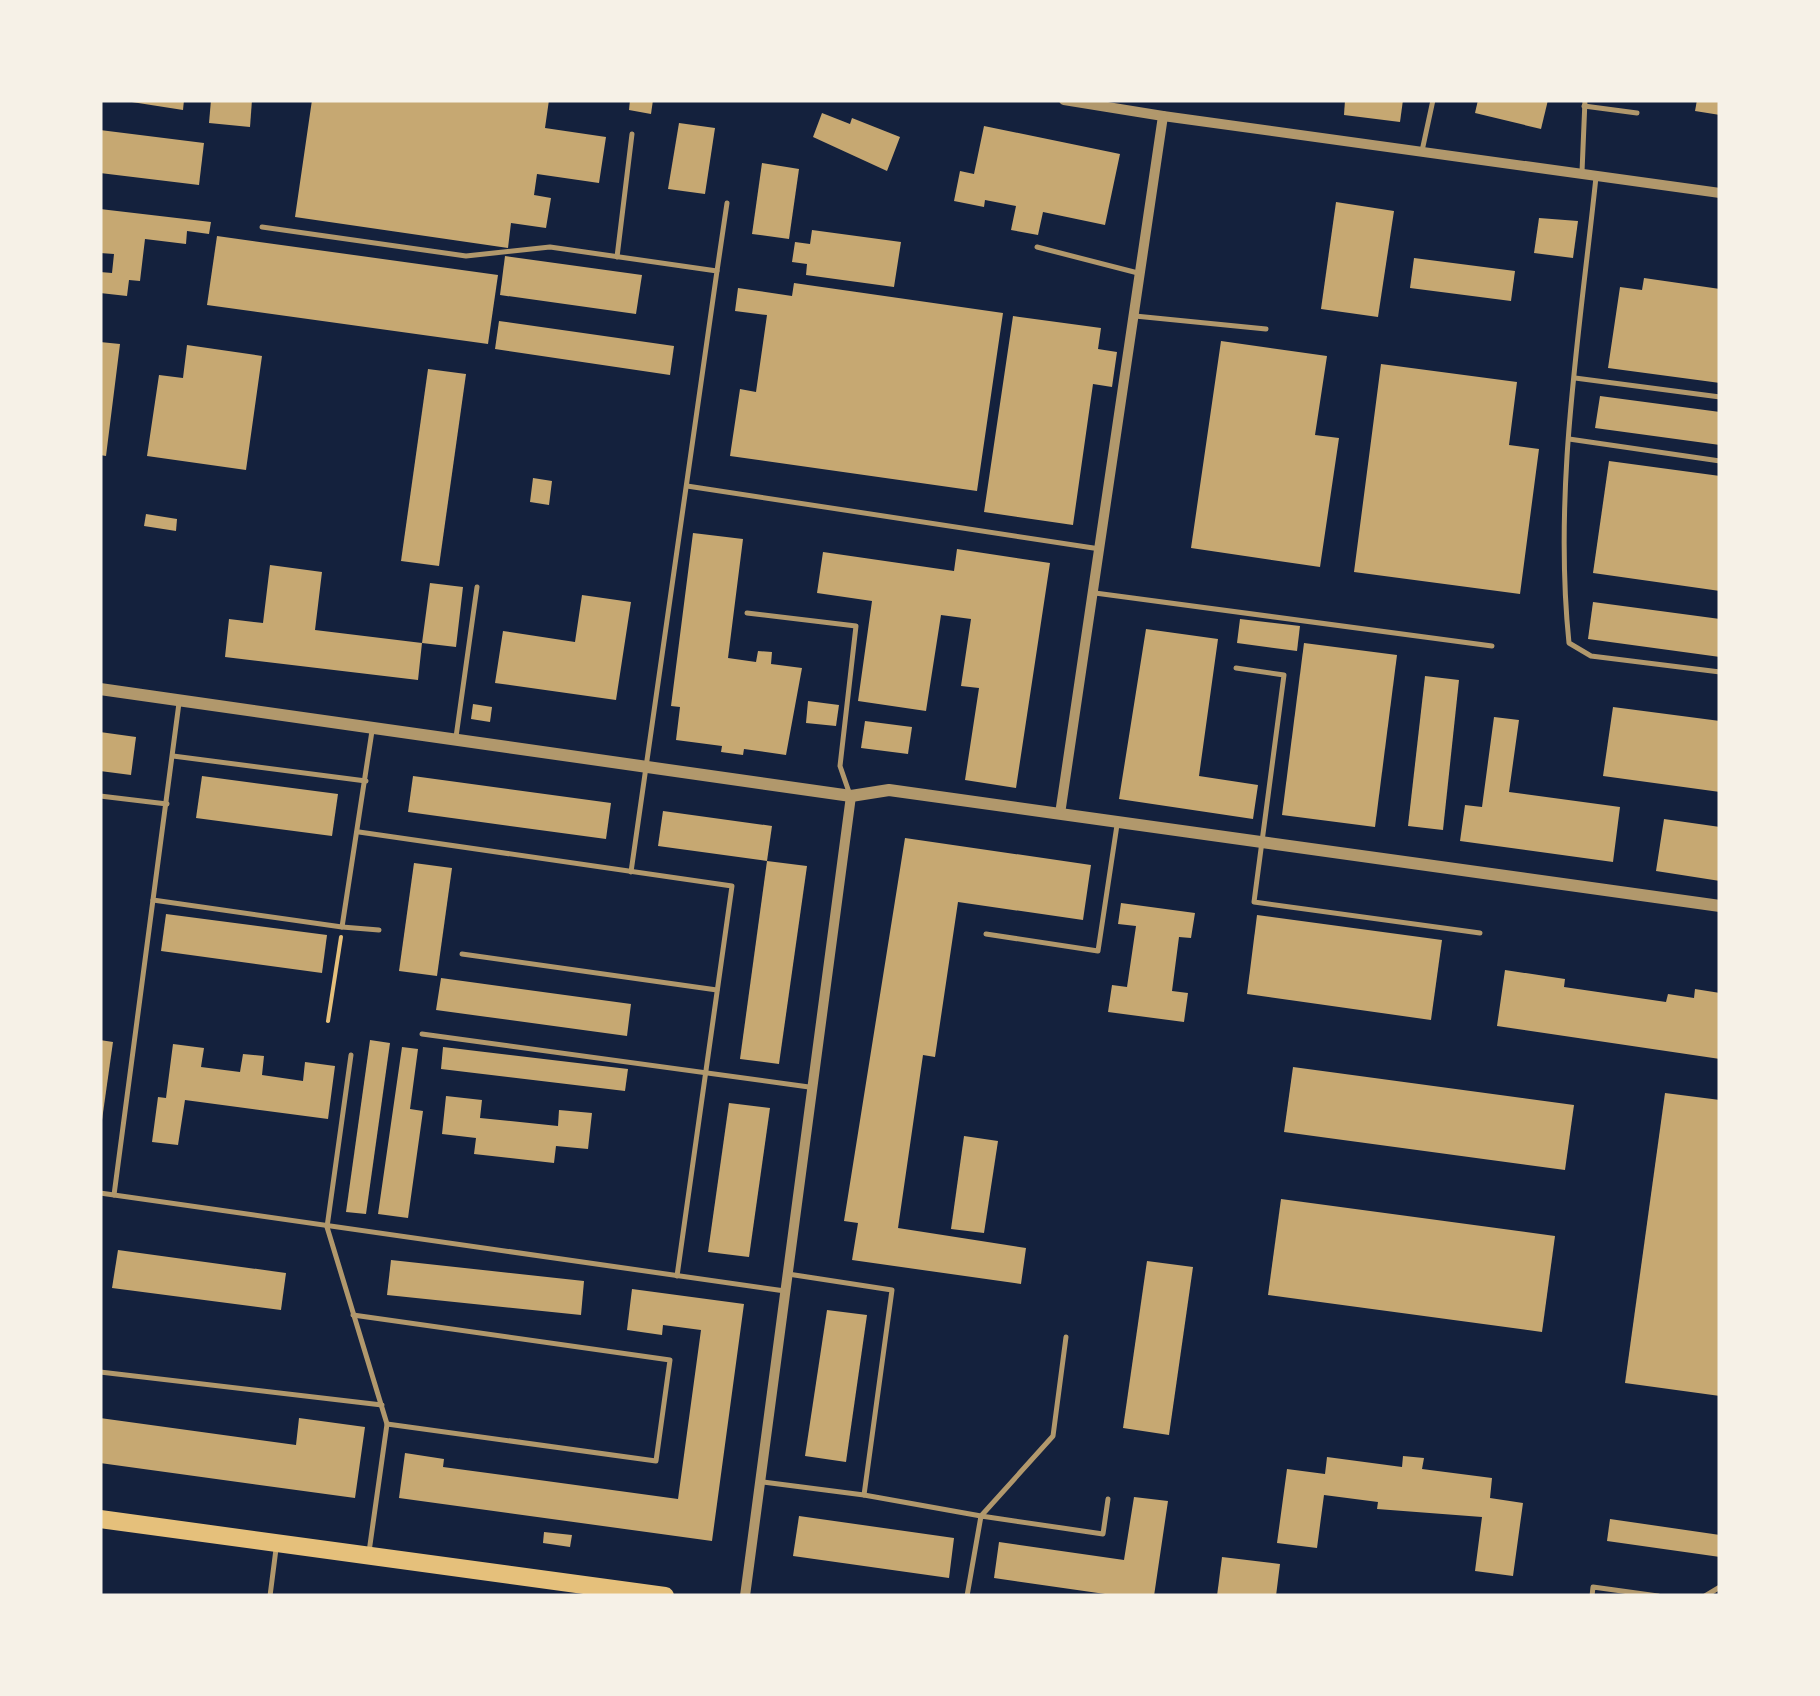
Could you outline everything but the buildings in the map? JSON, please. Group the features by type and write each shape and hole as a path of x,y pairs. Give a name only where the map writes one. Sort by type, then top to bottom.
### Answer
{"main road":[{"path":"100,1518 665,1596"}],"street":[{"path":"1064,100 1720,193"},
{"path":"1060,814 1096,593 1163,116"},
{"path":"100,689 850,796 889,790 1720,906"},
{"path":"745,1596 850,796"}],"lane":[{"path":"1422,152 1433,100"},
{"path":"1582,176 1584,103 1637,113"},
{"path":"618,257 632,134"},
{"path":"1596,177 1569,439 1562,581 1569,643 1591,656 1720,672"},
{"path":"631,872 728,203"},
{"path":"262,227 466,256 550,246 717,270"},
{"path":"1037,246 1141,274"},
{"path":"1135,316 1266,329"},
{"path":"1576,378 1720,397"},
{"path":"1569,439 1720,461"},
{"path":"687,486 1102,549"},
{"path":"455,740 477,588"},
{"path":"1096,593 1492,646"},
{"path":"747,613 856,626 840,766 850,796"},
{"path":"1236,668 1284,675 1254,902 1480,933"},
{"path":"114,1196 179,700"},
{"path":"342,927 372,728"},
{"path":"173,756 366,782"},
{"path":"100,796 166,804"},
{"path":"986,934 1098,952 1117,822"},
{"path":"359,832 732,886 677,1276"},
{"path":"153,900 379,930"},
{"path":"462,954 717,990"},
{"path":"422,1034 812,1088"},
{"path":"350,1054 327,1227 387,1424 368,1555"},
{"path":"100,1194 785,1292"},
{"path":"787,1274 892,1290 864,1495"},
{"path":"353,1316 670,1360 656,1461 387,1424"},
{"path":"967,1596 980,1516 1053,1436 1066,1337"},
{"path":"100,1372 382,1405"},
{"path":"760,1481 1104,1534 1108,1499"},
{"path":"270,1596 277,1543"},
{"path":"1592,1596 1593,1587 1658,1596"},
{"path":"1705,1596 1720,1587"}],"path":[{"path":"328,1021 342,927"}]}
